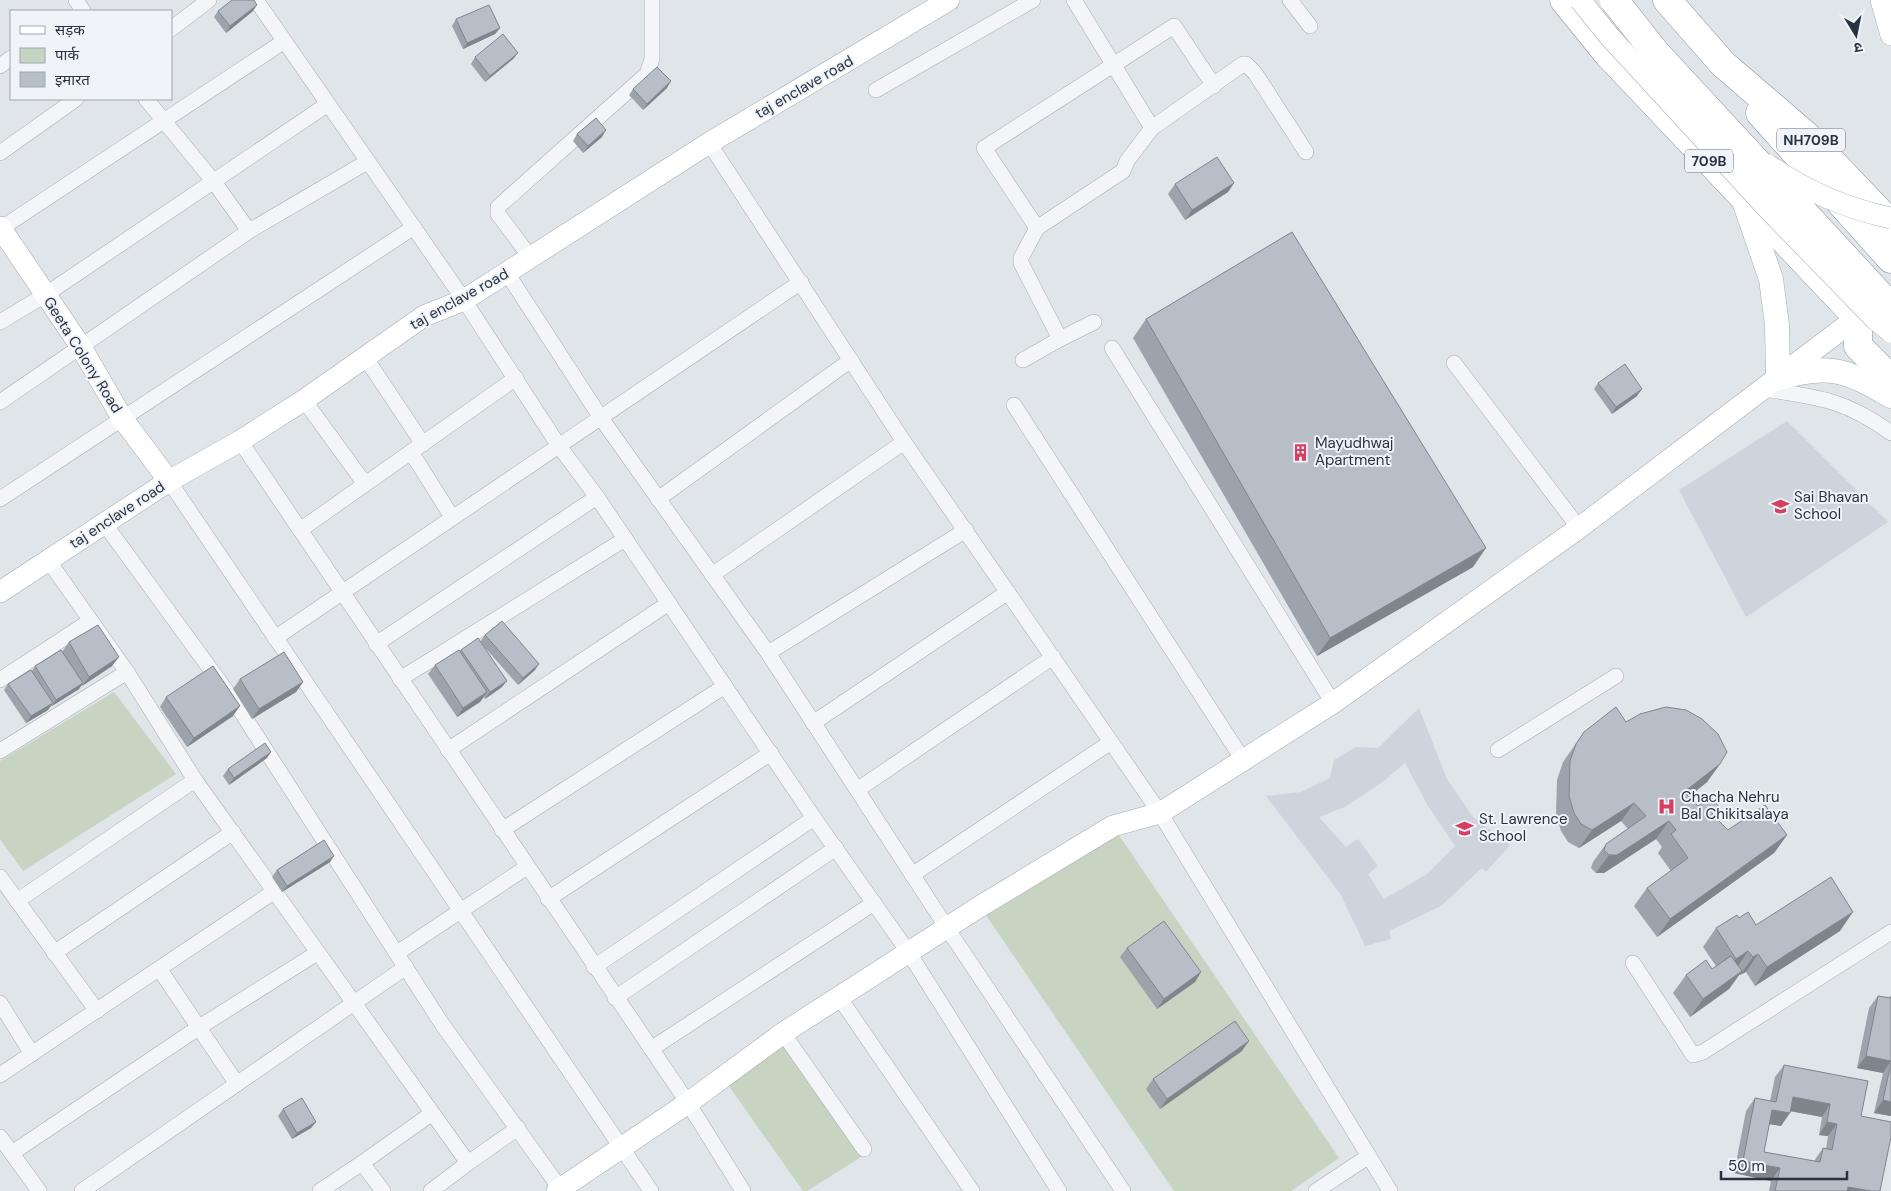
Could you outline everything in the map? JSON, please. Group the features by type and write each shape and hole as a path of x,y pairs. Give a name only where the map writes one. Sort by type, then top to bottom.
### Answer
{"highway":[{"name":"709B","path":"1564,0 1607,53 1858,318"},
{"name":"NH709B","path":"1614,0 1656,53 1891,307"},
{"name":"NH709B","path":"1667,0 1723,64 1808,137 1891,224"},
{"path":"1723,64 1771,128 1891,260"},
{"path":"1858,318 1858,346 1891,379"}],"main road":[{"path":"1741,195 1771,280 1777,325 1771,384 1805,370 1826,368 1856,376 1891,396"}],"street":[{"path":"172,28 209,0"},
{"path":"256,0 283,42 464,300 559,446 597,497 814,818 909,953 1059,1191"},
{"path":"531,258 498,214 498,207 647,74 652,60 652,0"},
{"name":"taj enclave road","path":"0,592 169,481 240,441 304,400 424,316 464,300 709,142 812,84 949,0"},
{"path":"876,90 1033,0"},
{"path":"1074,0 1152,128"},
{"path":"1290,0 1310,26"},
{"path":"1580,0 1609,36 1769,210 1875,319 1891,332"},
{"path":"1880,0 1891,35"},
{"path":"1037,228 984,148 1174,26 1214,86"},
{"path":"0,228 283,42"},
{"path":"1060,339 1021,263 1021,258 1037,228 1123,171 1127,161 1152,128 1246,64 1255,73 1306,152"},
{"path":"0,153 75,100"},
{"path":"147,100 214,182 249,231"},
{"path":"0,322 45,295 328,104"},
{"path":"709,142 904,442 1160,813 1390,1191"},
{"path":"1749,153 1773,169 1824,196 1872,214 1891,218"},
{"path":"0,402 249,231 367,162"},
{"path":"0,499 414,227"},
{"name":"Geeta Colony Road","path":"0,228 81,347 122,418 169,481"},
{"path":"507,273 601,418 768,653 912,875 1123,1191"},
{"path":"275,638 801,282"},
{"path":"104,523 238,707 442,1024 518,1128 559,1190 688,1103 784,1033 947,928 1114,826 1160,813 1333,703 1579,528 1891,292"},
{"path":"1023,360 1094,322"},
{"path":"1112,348 1132,383 1333,703"},
{"path":"365,357 417,448 452,517"},
{"path":"658,499 851,360"},
{"path":"1454,363 1579,528"},
{"path":"300,530 516,378"},
{"path":"1771,384 1842,404 1866,415 1891,432"},
{"path":"304,400 366,484"},
{"path":"1014,405 1237,764"},
{"path":"240,441 594,967 688,1103 742,1191"},
{"path":"712,575 904,442"},
{"path":"169,481 650,1191"},
{"path":"376,644 597,497"},
{"path":"768,653 966,530"},
{"path":"400,679 625,539"},
{"path":"48,560 127,672 195,780 276,891 317,953 431,1114 468,1163"},
{"path":"813,723 1008,592"},
{"path":"448,750 669,603"},
{"path":"0,680 90,621"},
{"path":"857,790 1053,657"},
{"path":"0,750 127,672"},
{"path":"1498,750 1616,676"},
{"path":"502,830 725,686"},
{"path":"912,875 1111,742"},
{"path":"548,899 771,753"},
{"path":"17,901 195,780"},
{"path":"594,967 814,818"},
{"path":"54,953 233,832"},
{"path":"615,998 836,848"},
{"path":"396,953 527,867"},
{"path":"0,877 97,1011"},
{"path":"0,1075 276,891"},
{"path":"650,1049 874,903"},
{"path":"1633,963 1693,1055 1703,1052 1891,932"},
{"path":"12,1153 198,1028 317,953"},
{"path":"82,1191 406,967"},
{"path":"160,970 238,1084"},
{"path":"840,997 972,1191"},
{"path":"0,1003 32,1054"},
{"path":"784,1033 864,1149"},
{"path":"320,1191 431,1114"},
{"path":"431,1191 518,1128"},
{"path":"0,1137 38,1191"},
{"path":"1316,1191 1369,1156"},
{"path":"362,1163 383,1191"}],"shaded area":[{"name":"Sai Bhavan School","path":"1787,421 1888,522 1746,617 1679,490"},
{"name":"St. Lawrence School","path":"1419,708 1447,779 1473,817 1510,845 1486,872 1482,868 1441,906 1389,931 1391,939 1365,946 1341,895 1266,796 1301,792 1330,778 1334,760 1356,747 1378,748","holes":["1405,763 1428,806 1455,846 1427,874 1384,899 1368,874 1378,866 1358,839 1346,847 1319,817 1345,807 1384,781"]}],"green space":[{"path":"114,692 176,774 23,871 0,839 0,761"},
{"path":"1114,828 1339,1158 1291,1191 1174,1191 981,908"},
{"path":"789,1041 866,1154 807,1191 803,1191 726,1082"}],"building":[{"path":"232,0 254,0 257,5 230,26 218,11"},
{"path":"489,5 500,28 467,43 456,19"},
{"path":"503,34 518,53 490,76 475,57"},
{"path":"657,67 671,81 647,104 633,89"},
{"path":"596,118 606,130 588,146 577,134"},
{"path":"1217,157 1234,183 1192,210 1175,184"},
{"name":"Mayudhwaj Apartment","path":"1292,232 1486,548 1330,638 1146,319"},
{"path":"1625,364 1642,389 1616,407 1598,383"},
{"path":"502,621 539,664 523,678 485,635"},
{"path":"98,625 119,657 89,677 69,642"},
{"path":"478,638 507,681 490,692 461,650"},
{"path":"61,650 83,683 56,700 35,666"},
{"path":"459,650 487,692 463,708 435,665"},
{"path":"284,652 303,682 259,709 240,679"},
{"path":"213,666 240,706 194,738 166,697"},
{"path":"31,670 53,703 31,716 8,684"},
{"path":"1616,707 1626,722 1640,714 1666,707 1686,710 1702,719 1718,734 1727,752 1720,764 1684,792 1698,806 1712,798 1719,807 1712,814 1728,830 1765,805 1787,835 1670,919 1647,888 1688,858 1671,834 1676,830 1669,821 1617,855 1609,855 1604,850 1606,844 1646,816 1634,803 1592,830 1581,824 1574,813 1569,796 1570,761 1576,744 1584,732"},
{"path":"265,743 271,752 234,778 228,769"},
{"path":"324,840 334,856 287,886 277,870"},
{"path":"1831,877 1853,912 1767,967 1758,954 1753,957 1748,951 1736,959 1716,928 1737,915 1739,918 1748,912 1756,925"},
{"path":"1164,921 1201,972 1164,999 1127,948"},
{"path":"1731,956 1742,971 1703,999 1686,975 1706,960 1712,969"},
{"path":"1878,996 1891,998 1891,1061 1866,1056"},
{"path":"1235,1021 1249,1041 1167,1099 1153,1079"},
{"path":"1891,1063 1891,1102 1883,1100"},
{"path":"1784,1065 1868,1081 1861,1116 1891,1122 1891,1137 1880,1191 1848,1187 1847,1191 1775,1191 1780,1168 1743,1161 1755,1098 1776,1102","holes":["1793,1097 1830,1104 1827,1122 1837,1124 1832,1150 1823,1148 1820,1162 1764,1152 1772,1110 1790,1113"]},
{"path":"302,1098 316,1122 297,1133 283,1109"}],"place":[{"name":"Mayudhwaj Apartment","path":"1301,452"},
{"name":"Sai Bhavan School","path":"1780,506"},
{"name":"Chacha Nehru Bal Chikitsalaya","path":"1667,806"},
{"name":"St. Lawrence School","path":"1465,828"}]}
